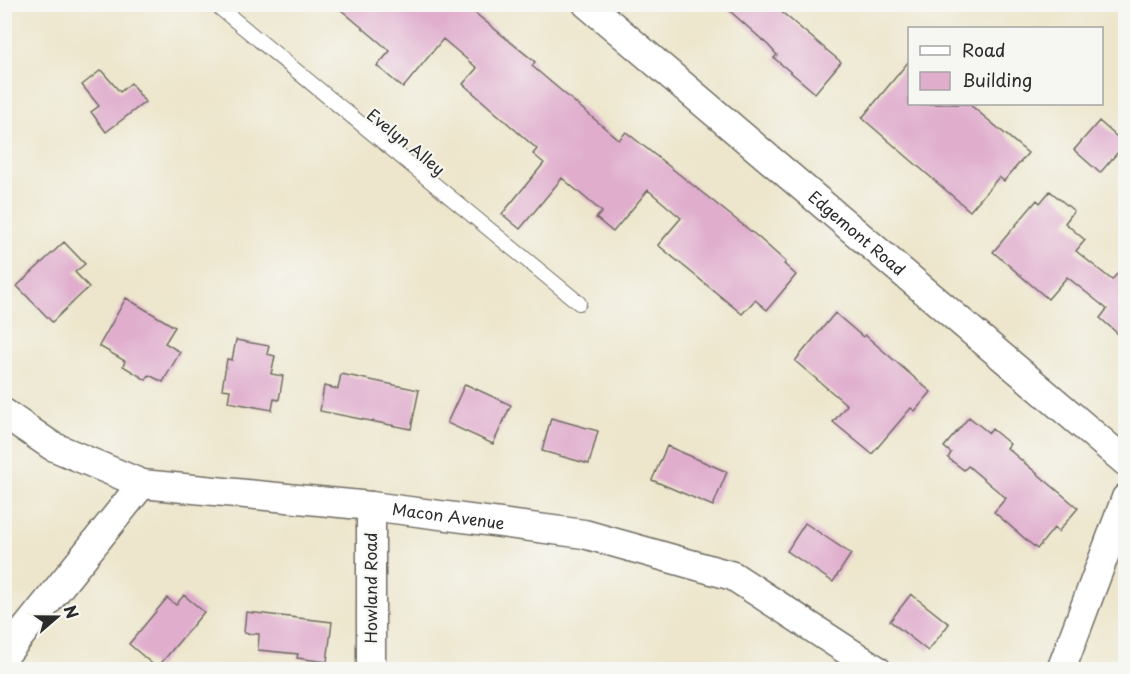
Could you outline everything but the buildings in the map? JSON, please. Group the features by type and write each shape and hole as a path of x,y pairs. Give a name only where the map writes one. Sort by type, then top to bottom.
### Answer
{"street":[{"name":"Edgemont Road","path":"587,4 1125,462"},
{"name":"Macon Avenue","path":"4,413 52,446 142,484 370,506 584,534 733,576 877,669"},
{"path":"4,656 142,484"},
{"path":"1061,669 1125,498"},
{"name":"Howland Road","path":"370,506 371,669"}],"lane":[{"name":"Evelyn Alley","path":"215,4 579,303"}]}
